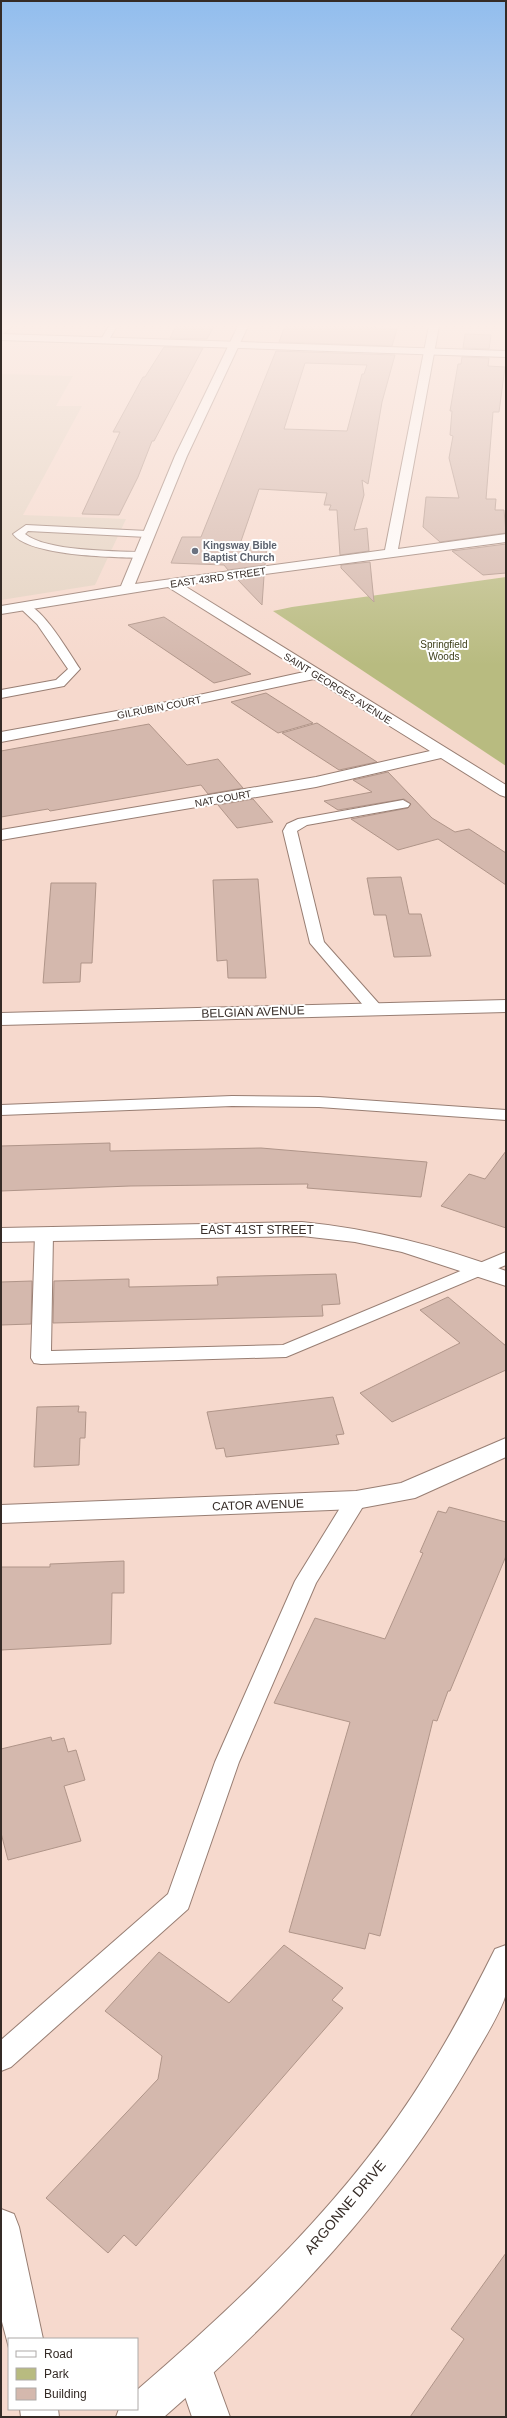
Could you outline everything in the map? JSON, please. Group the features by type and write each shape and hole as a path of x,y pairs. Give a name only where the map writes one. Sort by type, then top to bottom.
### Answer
{"street":[{"path":"126,589 147,534 189,439"},
{"path":"391,554 412,439"},
{"name":"EAST 43RD STREET","path":"1,610 126,589 506,538"},
{"name":"SAINT GEORGES AVENUE","path":"170,583 506,792"},
{"name":"GILRUBIN COURT","path":"1,737 167,706 316,674"},
{"name":"NAT COURT","path":"1,835 316,782 443,753"},
{"name":"BELGIAN AVENUE","path":"1,1018 506,1006"},
{"name":"EAST 41ST STREET","path":"1,1236 302,1229 350,1233 389,1241 458,1260 506,1279"},
{"name":"CATOR AVENUE","path":"1,1514 356,1500 406,1491 506,1447"},
{"name":"ARGONNE DRIVE","path":"135,2417 194,2367 262,2301 327,2232 422,2111 468,2038 506,1959"},
{"path":"1,2227 24,2338"},
{"path":"194,2367 211,2417"}],"lane":[{"path":"139,555 65,550 24,540 18,534 26,528 147,534"},
{"path":"1,694 60,684 74,669 41,622 24,606"},
{"path":"375,1009 316,944 290,830 292,827 303,822 403,804"},
{"path":"1,1110 232,1101 319,1102 506,1116"},
{"path":"44,1234 41,1358 286,1351 506,1258"},
{"path":"1,2058 179,1901 227,1762 306,1581 356,1500"}],"shaded area":[{"path":"1,439 64,439 23,515 126,519 95,585 1,600"}],"green space":[{"name":"Springfield Woods","path":"506,577 506,766 273,611 292,607"}],"building":[{"path":"117,439 155,439 152,441 138,477 119,515 82,514"},
{"path":"241,439 376,439 368,484 362,480 364,495 354,530 367,528 369,551 340,555 337,510 329,510 331,505 324,505 327,493 259,489 240,544 267,544 265,565 228,570 224,565 171,563 182,537 201,537"},
{"path":"452,439 491,439 486,499 496,499 495,510 504,510 506,533 440,542 423,527 426,497 459,498 449,458"},
{"path":"506,544 506,573 483,575 452,551"},
{"path":"370,562 374,602 341,568 341,565"},
{"path":"264,576 262,605 237,579"},
{"path":"164,617 251,674 214,683 128,625"},
{"path":"266,693 313,723 278,733 231,702"},
{"path":"317,723 377,762 339,770 282,733"},
{"path":"149,724 187,765 218,759 243,788 208,794 201,785 50,811 48,809 1,817 1,751"},
{"path":"388,772 432,818 455,832 469,829 506,853 506,885 438,839 398,850 351,819 408,808 411,804 404,799 338,810 324,801 372,792 353,780"},
{"path":"253,799 273,822 237,828 218,805"},
{"path":"401,877 409,914 421,914 431,956 394,957 386,915 374,915 367,878"},
{"path":"258,879 266,978 228,978 227,960 217,961 213,880"},
{"path":"51,883 96,883 92,963 81,963 80,982 43,983"},
{"path":"110,1143 110,1151 261,1148 427,1162 421,1197 307,1188 308,1184 130,1186 1,1191 1,1146"},
{"path":"506,1151 506,1228 441,1206 469,1174 485,1179"},
{"path":"336,1274 340,1304 322,1305 323,1316 53,1323 54,1281 129,1279 129,1287 218,1285 217,1277"},
{"path":"32,1281 31,1324 1,1325 1,1282"},
{"path":"448,1297 506,1346 506,1370 392,1422 360,1393 460,1343 420,1310"},
{"path":"333,1397 344,1434 336,1435 339,1444 226,1457 224,1448 216,1449 207,1412"},
{"path":"79,1406 78,1412 86,1412 85,1438 80,1438 79,1465 34,1467 37,1407"},
{"path":"449,1507 506,1522 506,1556 450,1691 448,1691 437,1721 433,1720 380,1936 369,1933 365,1949 289,1932 350,1722 274,1703 315,1618 385,1639 423,1553 420,1552 438,1511 446,1513"},
{"path":"124,1561 124,1593 112,1593 111,1644 1,1650 1,1567 50,1567 50,1564"},
{"path":"51,1737 52,1741 64,1738 68,1752 76,1750 85,1780 64,1786 81,1841 8,1860 1,1833 1,1749"},
{"path":"284,1945 343,1988 332,2000 343,2008 136,2246 124,2235 108,2253 46,2198 158,2079 162,2056 105,2011 159,1952 229,2003"},
{"path":"506,2253 506,2417 410,2417 464,2339 451,2329"}],"place":[{"name":"Kingsway Bible Baptist Church","path":"195,551"}]}
